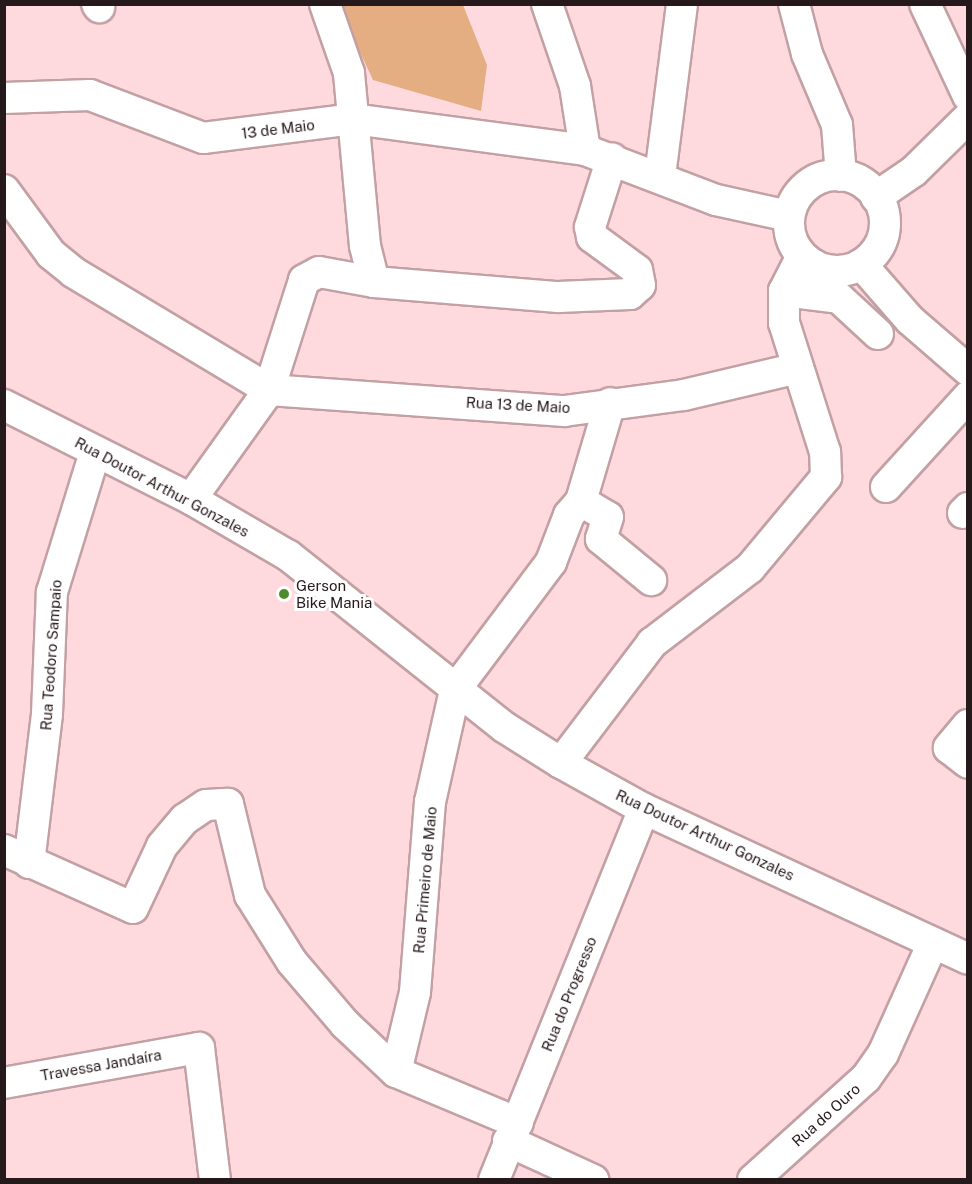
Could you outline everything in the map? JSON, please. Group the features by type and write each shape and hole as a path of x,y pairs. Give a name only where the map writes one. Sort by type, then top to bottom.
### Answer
{"street":[{"path":"325,4 345,50 365,246 374,282"},
{"path":"660,176 682,4"},
{"path":"794,4 807,54 837,125 841,176"},
{"path":"925,4 968,96"},
{"path":"191,499 269,390 304,280 319,272 374,282 558,297 630,294 640,285 636,270 592,237 590,227 598,154 551,5"},
{"name":"13 de Maio","path":"4,98 90,95 203,138 352,119 598,154 660,176 716,200 789,216"},
{"path":"876,197 914,171 968,118"},
{"path":"841,176 861,182 876,197 885,224 882,238 862,265 826,270 801,256 791,237 789,216 813,182 841,176"},
{"name":"Rua 13 de Maio","path":"4,190 51,254 106,297 222,361 269,390 564,411 610,403 684,395 798,368"},
{"path":"561,763 652,643 750,568 826,477 825,452 784,323 784,291 801,256"},
{"path":"862,265 910,320 968,369"},
{"path":"784,291 839,298 878,334"},
{"path":"886,487 968,397"},
{"path":"455,690 539,580 581,501 610,403"},
{"name":"Rua Doutor Arthur Gonzales","path":"4,405 191,499 342,593 455,690 561,763 644,809 968,960"},
{"name":"Rua Teodoro Sampaio","path":"17,856 47,714 52,592 95,452"},
{"path":"581,501 608,517 601,539 651,580"},
{"name":"Rua Primeiro de Maio","path":"396,1071 415,992 430,802 455,690"},
{"path":"968,725 949,748 968,763"},
{"path":"17,856 133,908 162,846 185,819 206,804 228,804 242,872 264,920 345,1024 396,1071 513,1132 593,1179"},
{"name":"Rua do Progresso","path":"494,1179 644,809"},
{"name":"Rua do Ouro","path":"753,1179 866,1078 883,1054 933,943"},
{"name":"Travessa Jandaíra","path":"4,1083 199,1048 215,1179"}],"shaded area":[{"path":"338,5 463,5 487,65 481,111 373,80"}],"place":[{"name":"Gerson Bike Mania","path":"284,594"}]}
